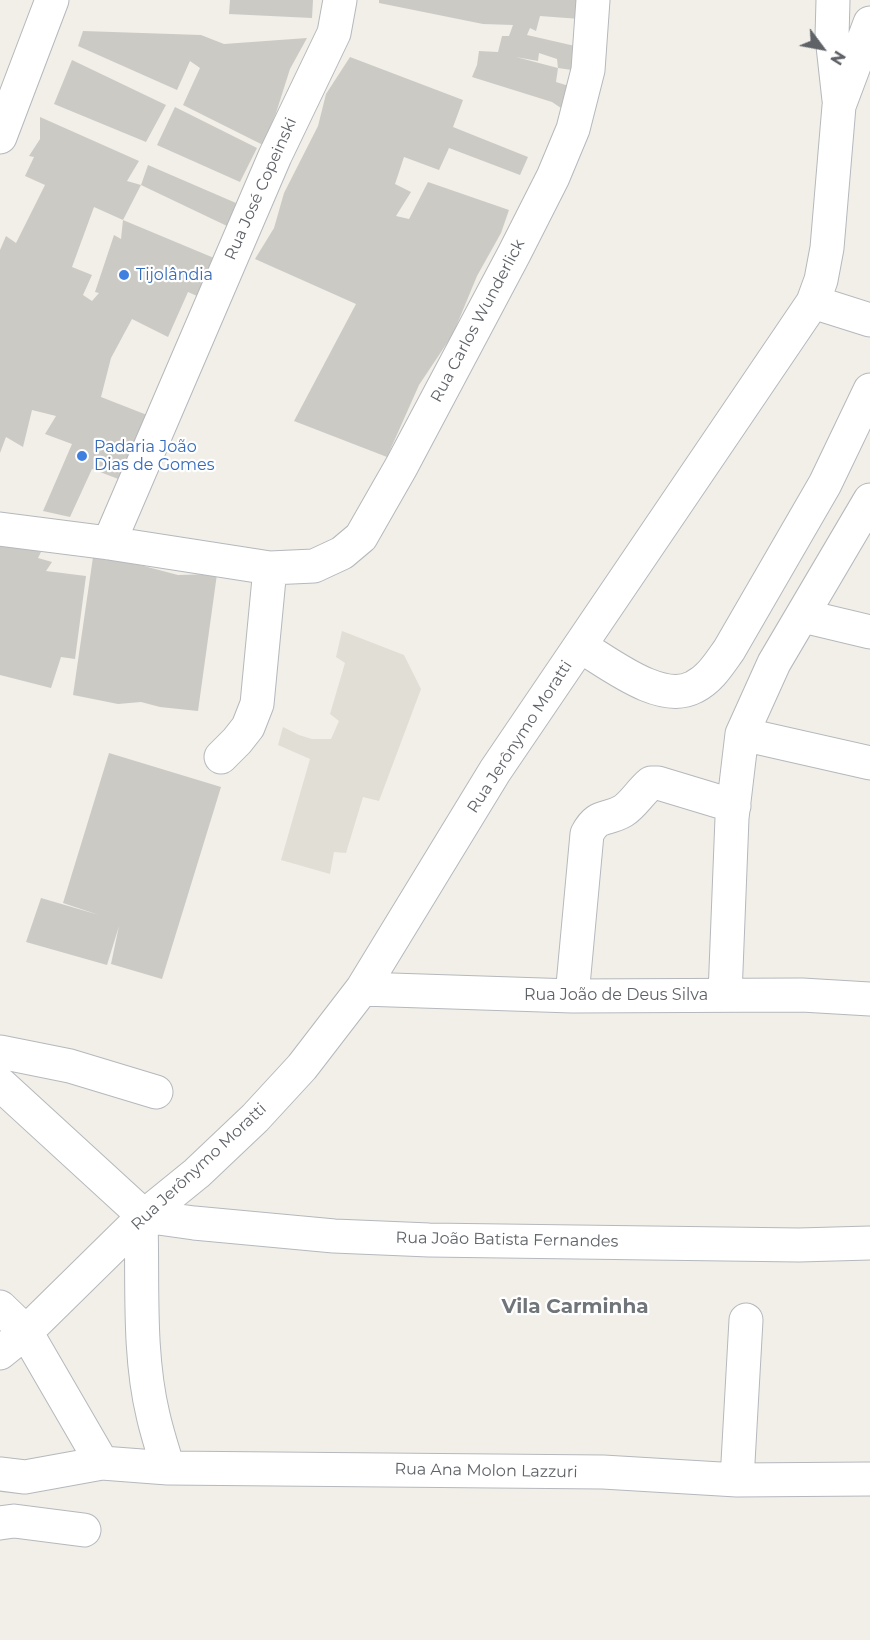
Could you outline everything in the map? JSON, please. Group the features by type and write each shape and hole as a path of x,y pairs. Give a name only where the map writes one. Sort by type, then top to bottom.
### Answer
{"street":[{"path":"0,137 52,0"},
{"name":"Rua José Copeinski","path":"109,543 275,156 334,33 340,0"},
{"name":"Rua Carlos Wunderlick","path":"0,529 270,568 314,566 342,553 361,537 401,467 553,177 573,129 588,70 593,0"},
{"path":"833,0 832,37 839,106"},
{"name":"Rua Jerônymo Moratti","path":"0,1353 26,1332 143,1218 197,1173 255,1118 302,1067 362,989 495,771 813,303 821,280 827,248 839,106 870,23"},
{"path":"813,303 870,320"},
{"path":"580,646 659,690 679,692 694,688 712,674 729,650 825,484 870,390"},
{"path":"725,995 734,806 742,734 774,663 870,500"},
{"path":"221,757 248,727 256,704 270,568"},
{"path":"803,616 870,632"},
{"path":"742,734 870,763"},
{"path":"572,996 587,834 593,823 601,817 611,816 624,810 651,783 658,783 734,806"},
{"name":"Rua João de Deus Silva","path":"362,989 572,996 725,995 870,999"},
{"path":"0,1052 70,1066 156,1092"},
{"path":"0,1084 143,1218 144,1346 147,1377 152,1414 168,1468"},
{"name":"Rua João Batista Fernandes","path":"143,1218 334,1236 429,1240 799,1245 870,1243"},
{"path":"0,1307 26,1332 102,1463"},
{"path":"737,1480 746,1320"},
{"name":"Rua Ana Molon Lazzuri","path":"0,1474 25,1477 102,1463 168,1468 603,1472 737,1480 870,1479"},
{"path":"0,1523 14,1521 84,1530"}],"shaded area":[{"path":"342,631 404,655 421,689 379,801 363,797 346,853 334,852 330,874 281,860 310,759 278,745 283,727 312,739 331,739 339,721 330,714 345,663 336,657"}],"building":[{"path":"230,0 313,0 312,18 229,14"},
{"path":"379,0 580,0 580,19 540,16 536,31 530,28 527,35 575,46 572,70 558,68 556,82 569,86 564,110 552,102 472,77 479,51 498,52 502,36 509,36 513,25 483,24 379,3","holes":["539,53 557,59 558,68 516,57 538,61"]},
{"path":"83,31 201,35 224,44 307,38 290,69 263,145 183,105 200,68 190,61 177,90 78,46"},
{"path":"350,57 463,100 453,127 528,157 520,175 449,148 439,170 404,157 395,184 411,192 396,216 409,219 428,182 509,210 501,233 477,276 453,334 419,385 387,457 294,421 356,304 255,259 274,228 284,193 318,126 326,94"},
{"path":"72,60 166,105 146,142 54,104"},
{"path":"175,107 257,148 240,182 157,145"},
{"path":"40,117 139,161 127,181 141,185 123,220 214,258 197,296 188,292 168,337 132,319 111,358 101,397 147,415 121,480 92,469 70,517 43,511 72,444 45,434 56,416 32,410 23,447 6,437 0,453 0,250 6,236 16,243 45,185 25,176 34,157 29,156 40,139","holes":["94,207 123,220 121,239 114,235 95,292 99,293 92,301 83,295 92,275 72,267"]},
{"path":"148,165 236,203 227,226 141,185"},
{"path":"0,543 14,543 41,552 38,558 52,562 46,571 86,576 75,659 61,657 51,688 0,675"},
{"path":"93,557 140,565 178,575 217,574 198,711 160,707 141,702 118,704 73,695"},
{"path":"109,753 221,787 162,979 111,964 119,926 107,965 26,942 41,898 99,915 63,903"}],"place":[{"name":"Tijolândia","path":"124,275"},
{"name":"Padaria João Dias de Gomes","path":"82,456"}],"district":[{"name":"Vila Carminha","path":"575,1307"}]}
